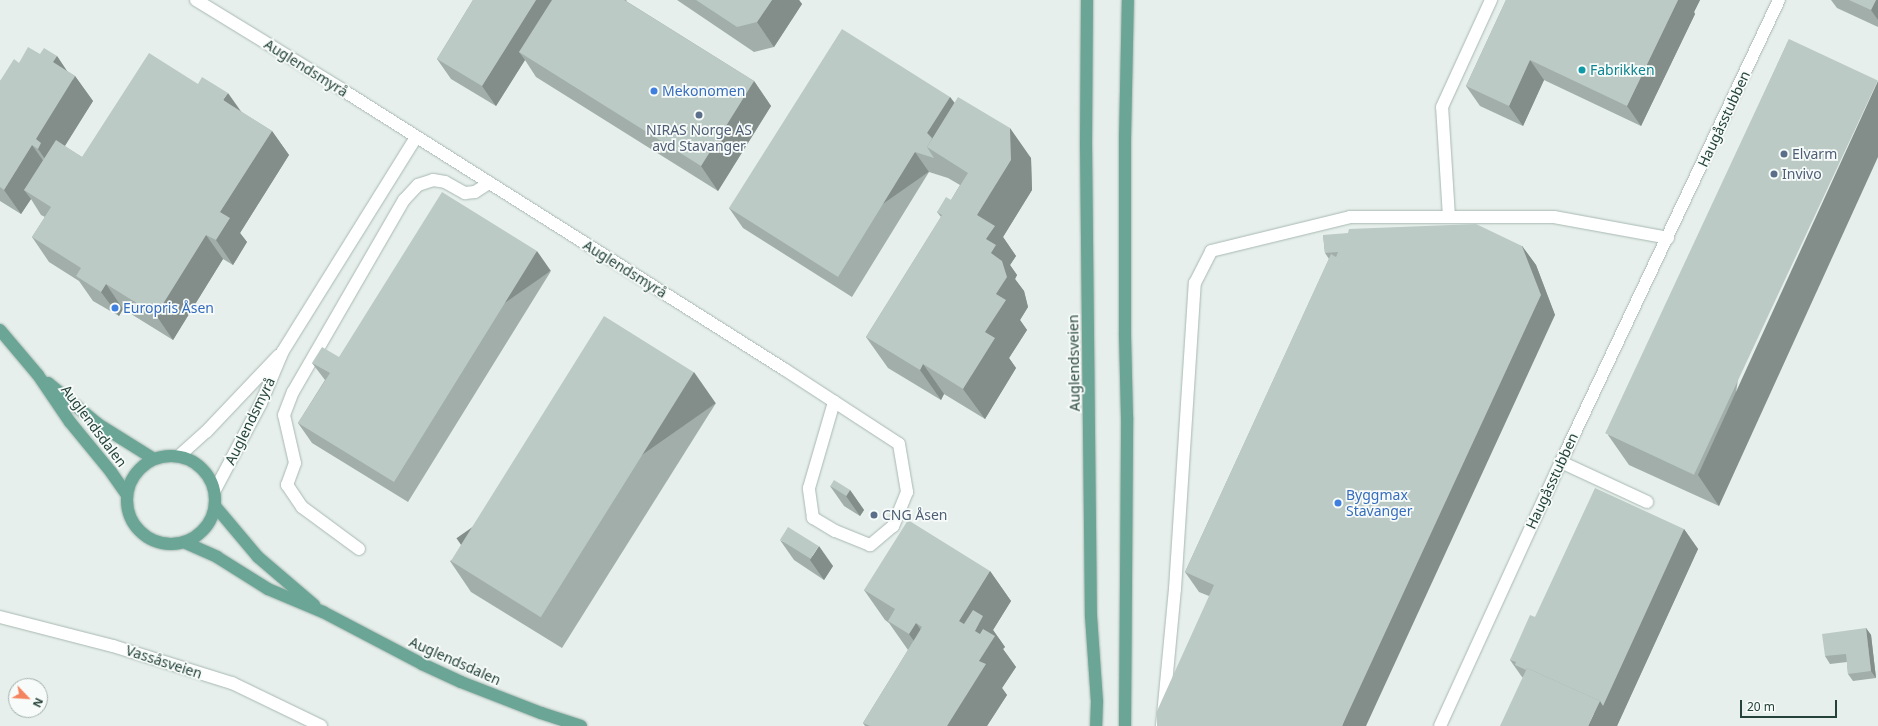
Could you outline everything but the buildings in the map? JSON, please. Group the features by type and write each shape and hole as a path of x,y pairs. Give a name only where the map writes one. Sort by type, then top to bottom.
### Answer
{"main road":[{"name":"Auglendsveien","path":"1087,0 1086,143 1091,616 1097,702 1096,726"},
{"path":"1125,726 1127,417 1125,333 1125,138 1128,0"},
{"name":"Auglendsdalen","path":"0,330 38,375 70,422 111,472 127,495"},
{"name":"Auglendsdalen","path":"38,375 98,424 154,459"},
{"path":"166,456 179,456 192,460 202,468 210,478 215,490 215,506 210,522 200,534 186,542 171,545 163,544 143,535 133,524 127,510 127,495 131,480 141,467 154,459 166,456"},
{"name":"Auglendsdalen","path":"215,506 258,557 323,612"},
{"name":"Auglendsdalen","path":"186,542 217,557 268,589 323,612 376,641 461,682 541,713 581,726"}],"street":[{"name":"Auglendsmyrå","path":"196,0 489,183 834,402 899,444 907,492 892,526 870,545 835,531 813,518 809,488 834,402"},
{"path":"1449,217 1442,107 1491,0"},
{"name":"Haugåsstubben","path":"1440,726 1561,462 1779,0"},
{"name":"Auglendsmyrå","path":"215,490 227,470 261,403 283,351 416,137"},
{"path":"359,549 302,507 287,485 295,463 284,414 293,392 404,200 418,185 433,180 445,182 464,192 475,192 489,183"},
{"path":"1162,726 1175,589 1194,283 1211,251 1350,217 1400,219 1554,216 1668,238"},
{"name":"Auglendsmyrå","path":"179,456 206,432 283,351"},
{"path":"1561,462 1647,502"},
{"name":"Vassåsveien","path":"0,617 113,646 232,684 321,726"}],"place":[{"name":"Fabrikken","path":"1582,70"},
{"name":"Mekonomen","path":"654,91"},
{"name":"NIRAS Norge AS avd Stavanger","path":"699,115"},
{"name":"Elvarm","path":"1784,154"},
{"name":"Invivo","path":"1774,174"},
{"name":"Europris Åsen","path":"115,308"},
{"name":"Byggmax Stavanger","path":"1338,503"},
{"name":"CNG Åsen","path":"874,515"}]}
